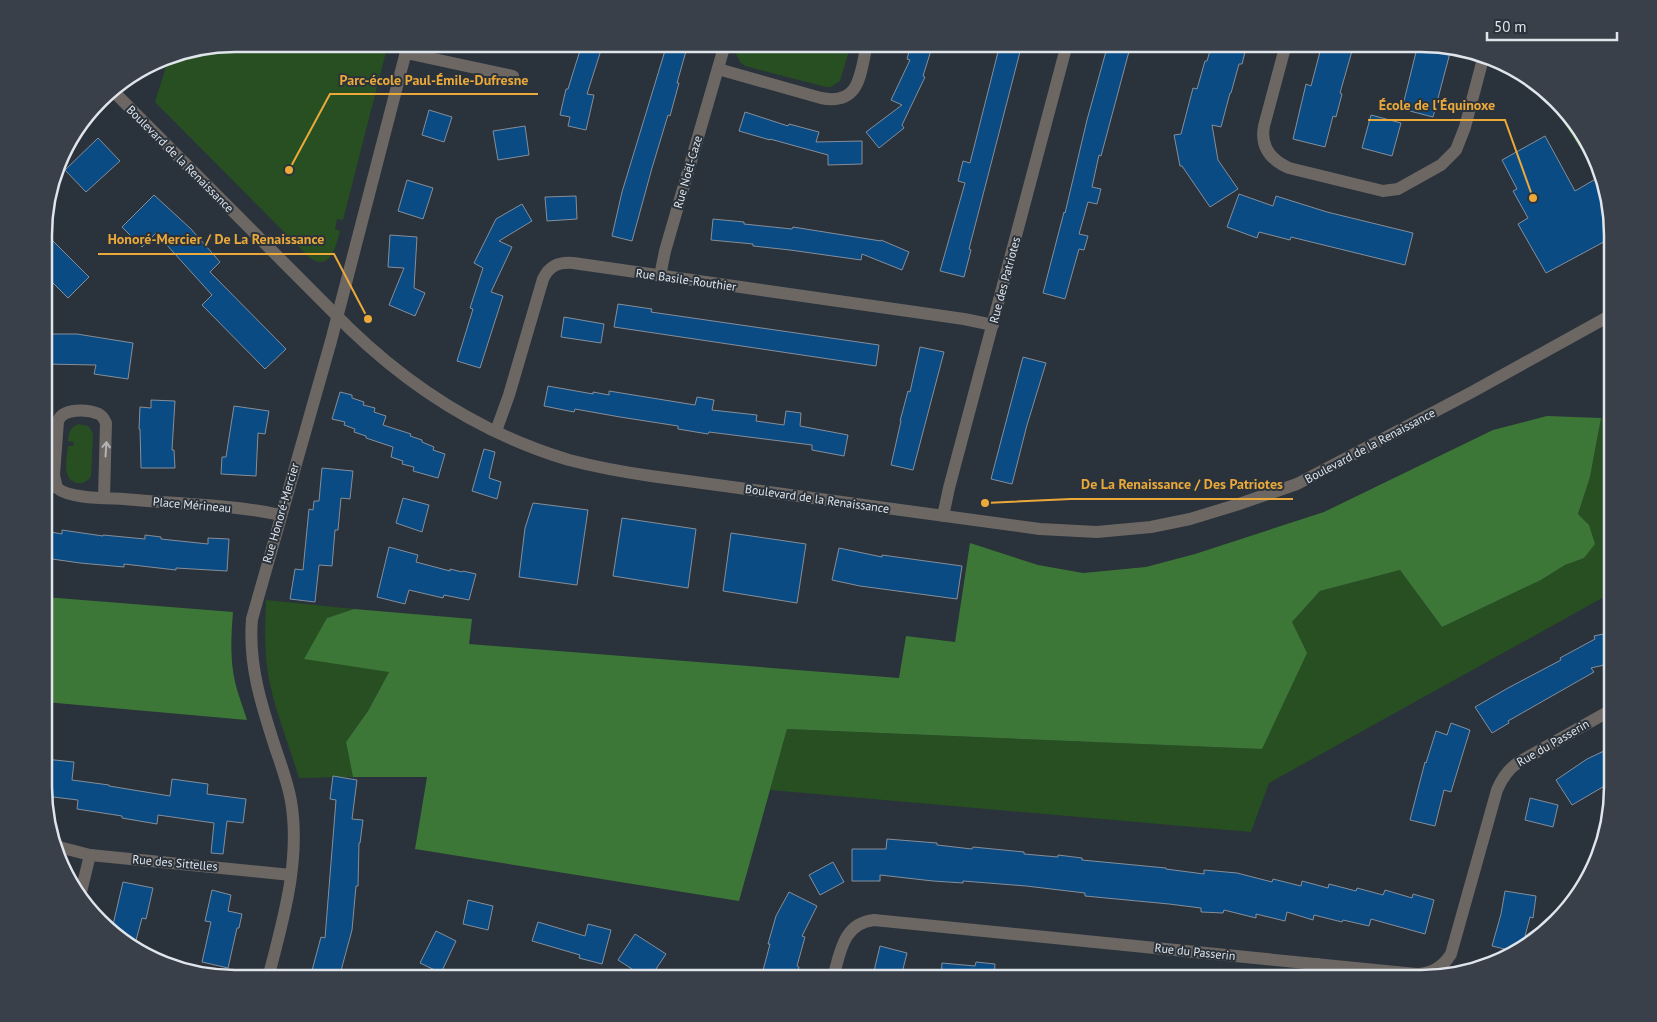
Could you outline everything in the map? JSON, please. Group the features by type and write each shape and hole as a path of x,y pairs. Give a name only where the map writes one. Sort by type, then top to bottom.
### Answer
{"street":[{"name":"Rue Honoré-Mercier","path":"270,970 286,906 291,875 294,827 291,799 253,667 252,620 337,317 406,52"},
{"name":"Rue Honoré-Mercier","path":"422,52 513,76"},
{"name":"Rue Noël-Caze","path":"660,276 665,250 723,52"},
{"path":"718,69 821,98 838,100 849,95 854,90 865,52"},
{"name":"Rue des Patriotes","path":"943,516 1065,52"},
{"path":"1284,52 1262,134 1268,152 1276,161 1289,168 1383,191 1398,189 1441,165 1456,150 1465,127 1482,63"},
{"name":"Boulevard de la Renaissance","path":"118,96 337,317 380,357 422,389 449,407 496,431 559,457 615,471 1040,529 1098,532 1152,527 1190,519 1297,484 1472,392 1604,319"},
{"name":"Rue Basile-Routhier","path":"496,431 509,395 543,279 551,268 558,264 572,263 964,319 993,325"},
{"name":"Place Mérineau","path":"104,498 106,423 101,415 73,411 67,412 60,417 57,427 54,475 55,485 59,491 67,494 104,498 254,510 281,515"},
{"name":"Rue du Passerin","path":"1436,969 1444,964 1453,948 1502,778 1509,769 1519,762 1604,713"},
{"name":"Rue des Sittelles","path":"63,848 90,855 266,871 291,875"},
{"path":"82,887 90,855"},
{"name":"Rue du Passerin","path":"835,970 846,936 858,925 874,920 1380,970"},
{"path":"1317,964 1317,970"}],"green space":[{"path":"236,52 386,52 343,220 337,219 335,229 340,231 337,243 331,255 323,262 310,258 155,102 166,66 200,56"},
{"path":"737,52 849,52 840,81 831,87 745,66 740,62"},
{"path":"1567,124 1580,145 1578,146 1565,125"},
{"path":"1547,416 1601,418 1590,477 1578,514 1589,525 1595,544 1584,558 1565,565 1541,580 1442,627 1400,570 1320,591 1292,622 1307,653 1262,749 787,729 739,901 415,849 427,777 353,777 346,742 368,711 389,672 304,659 327,618 354,609 472,619 469,644 899,678 906,636 955,642 970,543 1038,565 1083,573 1146,567 1195,554 1324,512 1493,430"},
{"path":"1601,418 1604,418 1604,597 1269,783 1251,832 770,790 787,729 1262,749 1292,622 1320,591 1400,570 1442,627 1541,580 1565,565 1584,558 1589,525 1578,514 1590,477"},
{"path":"78,424 88,426 93,433 91,476 81,483 72,481 66,468 68,446 73,446 74,442 68,441 69,433"},
{"path":"52,598 233,612 231,647 233,673 247,720 52,703"},
{"path":"266,600 354,609 327,618 389,672 368,711 346,742 353,777 299,778 278,713 268,674 265,646"}],"building":[{"path":"580,52 600,52 587,94 594,95 586,130 568,126 570,117 560,115 566,89 568,89"},
{"path":"665,52 686,52 670,116 668,115 632,241 612,236 622,192"},
{"path":"909,52 930,52 923,76 925,77 902,125 904,128 879,148 866,132 902,105 891,100 910,60 907,59"},
{"path":"998,52 1020,52 969,249 971,250 964,277 940,271 965,183 958,181 963,161 970,163"},
{"path":"1106,52 1129,52 1101,156 1099,155 1092,187 1101,189 1097,204 1088,202 1079,234 1088,236 1084,250 1079,249 1065,299 1043,293 1065,213 1087,120"},
{"path":"1210,52 1245,52 1242,64 1239,64 1221,127 1212,125 1218,160 1238,189 1210,207 1182,166 1180,166 1174,135 1181,134 1193,88 1197,89 1205,61 1207,61"},
{"path":"1320,52 1352,52 1340,93 1342,94 1336,117 1333,116 1325,147 1293,139 1306,84 1311,86"},
{"path":"1416,52 1449,55 1433,117 1402,109"},
{"path":"429,110 452,117 444,142 422,135"},
{"path":"745,112 788,126 789,124 819,132 816,142 862,141 862,164 828,165 828,155 739,131"},
{"path":"1371,115 1401,123 1392,156 1362,148"},
{"path":"525,126 529,155 498,160 493,131"},
{"path":"1545,136 1575,191 1596,179 1603,212 1604,242 1546,273 1518,224 1528,218 1513,191 1517,189 1502,160"},
{"path":"98,138 120,161 86,192 65,170"},
{"path":"407,180 433,188 423,219 398,211"},
{"path":"1239,194 1273,206 1276,196 1327,212 1413,233 1405,265 1291,237 1290,240 1259,232 1257,238 1227,227"},
{"path":"154,195 191,229 220,262 210,272 286,349 265,369 202,305 212,295 156,233 142,247 122,227"},
{"path":"576,196 577,219 547,221 545,197"},
{"path":"522,204 532,221 499,241 512,247 491,292 503,296 480,368 457,361 473,309 470,308 483,268 474,263 496,219"},
{"path":"713,219 792,229 793,227 881,240 909,252 902,270 862,254 861,260 753,246 753,244 711,240"},
{"path":"390,235 417,237 414,288 425,293 415,316 389,305 404,268 388,267"},
{"path":"52,240 89,277 68,298 52,282"},
{"path":"618,304 652,309 651,312 879,345 876,366 614,327"},
{"path":"564,317 604,324 601,343 561,337"},
{"path":"52,334 77,334 133,343 128,379 94,374 96,365 52,364"},
{"path":"920,347 944,352 913,470 891,465 900,421 908,391 910,392"},
{"path":"1023,357 1046,363 1027,425 1012,484 991,479"},
{"path":"548,386 593,394 593,392 609,395 609,391 695,405 697,397 714,400 712,410 757,415 756,421 784,425 786,411 801,413 800,426 848,435 844,456 812,450 812,445 709,432 708,434 678,429 678,426 575,409 574,412 544,406"},
{"path":"340,392 352,395 352,398 364,402 363,405 375,408 374,412 386,416 383,425 411,434 410,436 434,447 433,450 445,454 438,478 413,471 414,467 402,464 403,461 391,457 393,447 366,438 366,436 354,432 355,429 344,425 345,422 332,419"},
{"path":"151,400 175,401 172,450 174,450 175,468 141,468 140,407 151,408"},
{"path":"234,406 269,411 265,434 258,433 256,476 221,474 222,457 226,457"},
{"path":"484,449 495,452 489,478 501,482 497,499 472,491"},
{"path":"322,468 353,471 350,499 341,498 338,530 335,530 332,566 319,565 315,602 290,599 295,569 303,570 309,509 313,510 314,501 319,501"},
{"path":"403,498 429,505 422,532 396,523"},
{"path":"533,503 588,510 577,585 519,577 525,528"},
{"path":"622,518 696,529 688,588 613,576"},
{"path":"62,530 103,536 145,539 145,535 161,537 161,539 208,544 208,538 229,539 227,571 176,568 176,570 124,564 124,567 52,559 52,532 62,534"},
{"path":"731,533 806,544 797,603 723,591"},
{"path":"389,547 418,555 416,562 450,571 450,569 476,574 469,600 444,595 443,598 409,590 405,604 377,597"},
{"path":"839,548 882,557 882,555 962,566 957,599 860,586 832,580"},
{"path":"1604,634 1604,665 1591,668 1594,672 1508,721 1509,723 1492,733 1475,707 1561,660 1560,658 1595,639 1594,636"},
{"path":"1451,723 1470,730 1451,792 1444,790 1435,826 1410,820 1425,762 1436,731 1447,735"},
{"path":"1604,751 1604,786 1572,805 1556,780 1587,759"},
{"path":"52,760 74,762 72,780 170,796 172,779 208,784 207,794 246,799 243,823 227,821 223,854 211,853 214,823 158,815 157,824 77,809 78,800 53,797"},
{"path":"333,776 357,780 352,819 363,820 359,843 358,886 356,886 352,930 341,970 312,970 321,937 325,938 336,800 330,799"},
{"path":"1530,798 1558,805 1553,827 1525,820"},
{"path":"887,839 937,843 937,845 972,849 973,847 1024,852 1024,854 1058,857 1058,855 1082,858 1082,860 1166,868 1204,874 1204,870 1237,873 1272,882 1273,879 1301,886 1302,881 1328,888 1329,884 1356,891 1357,888 1383,895 1385,890 1412,898 1413,894 1434,900 1425,934 1371,919 1369,926 1314,915 1313,920 1287,912 1285,921 1256,914 1256,918 1224,910 1223,913 1201,912 1201,908 1085,896 1085,893 1026,886 963,881 963,883 933,881 880,875 880,881 852,881 852,849 886,849"},
{"path":"833,862 844,882 820,895 809,875"},
{"path":"123,882 153,888 146,919 142,918 136,940 113,923"},
{"path":"212,890 231,895 228,911 242,914 228,968 202,962 211,922 205,921"},
{"path":"1505,891 1536,896 1533,918 1530,917 1525,938 1505,949 1492,946"},
{"path":"789,892 817,906 802,936 805,937 797,966 799,967 798,970 763,970 776,916"},
{"path":"468,900 493,906 488,930 463,924"},
{"path":"538,922 585,936 588,924 611,930 602,964 579,958 580,955 532,941"},
{"path":"436,931 456,941 442,970 435,970 420,963"},
{"path":"635,934 666,954 655,970 634,970 618,960"},
{"path":"880,946 907,953 903,970 874,970"},
{"path":"976,962 995,964 995,970 942,970 942,963 975,966"}],"place":[{"name":"Parc-école Paul-Émile-Dufresne","path":"289,170"},
{"name":"École de l'Équinoxe","path":"1533,198"},
{"name":"Honoré-Mercier / De La Renaissance","path":"368,319"},
{"name":"De La Renaissance / Des Patriotes","path":"985,503"}]}
